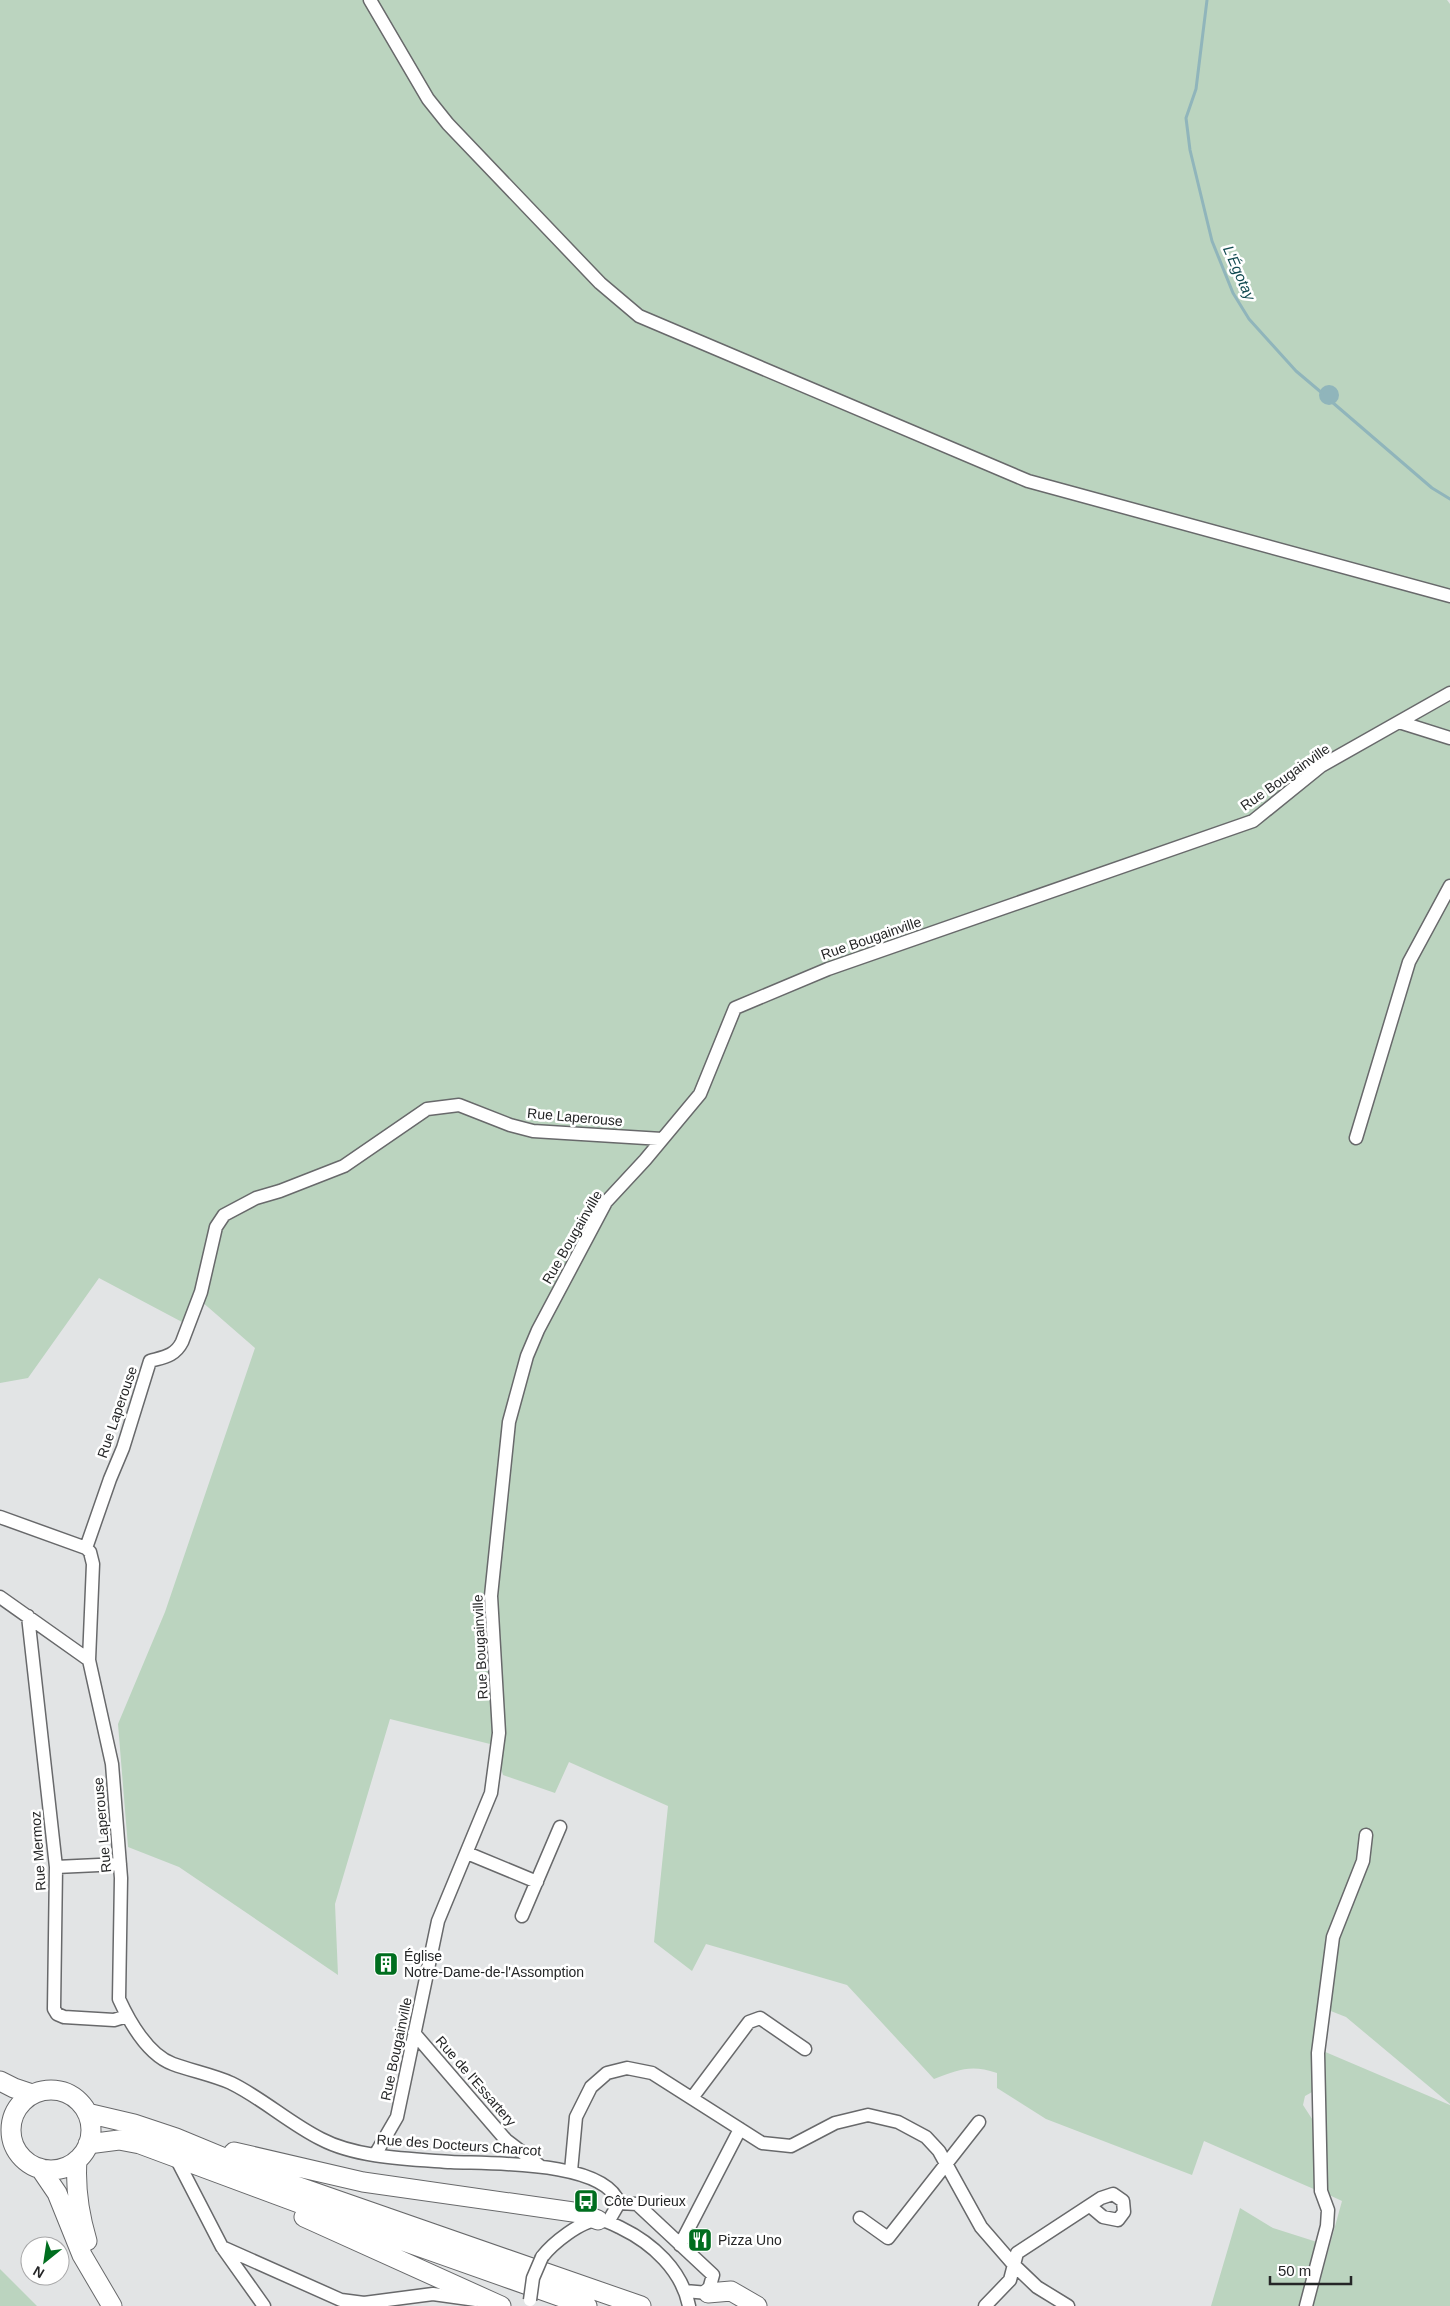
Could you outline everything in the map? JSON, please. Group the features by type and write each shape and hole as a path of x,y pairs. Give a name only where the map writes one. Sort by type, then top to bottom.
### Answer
{"main road":[{"path":"0,2081 32,2094"},
{"path":"77,2160 59,2168 40,2168 29,2163 14,2145 6,2116 16,2110 32,2094 46,2090 61,2091 74,2097 87,2113 90,2125 88,2144 77,2160 76,2178 80,2218 103,2287 112,2306"},
{"path":"87,2113 134,2124 176,2138 273,2178 641,2306"},
{"path":"176,2138 363,2182 573,2212 603,2221"},
{"path":"88,2144 108,2141 130,2141 587,2306"},
{"path":"176,2158 496,2304"},
{"path":"40,2168 57,2193 82,2255 103,2287"},
{"path":"708,2293 731,2291 757,2306"}],"street":[{"path":"370,0 428,100 443,118 600,283 639,316 1028,481 1450,596"},
{"name":"Rue Bougainville","path":"375,2155 397,2117 438,1921 491,1793 498,1748 498,1690 491,1620 491,1596 509,1422 519,1383 538,1330 606,1202 700,1094 735,1008 828,969 1253,821 1322,766 1450,693"},
{"path":"1398,722 1450,738"},
{"path":"1356,1138 1408,962 1450,886"},
{"name":"Rue Laperouse","path":"127,2016 118,1999 120,1864 112,1764 89,1660 93,1564 90,1552 86,1548 123,1448 150,1361 171,1355 178,1350 182,1342 201,1292 216,1227 224,1215 256,1198 280,1192 344,1166 427,1109 444,1105 459,1105 470,1108 489,1117 533,1131 662,1139"},
{"path":"0,1517 86,1548"},
{"path":"0,1596 89,1660"},
{"name":"Rue Mermoz","path":"28,1616 56,1867 54,2009 57,2014 64,2017 114,2020 127,2016"},
{"path":"522,1916 560,1827"},
{"path":"1306,2306 1324,2243 1328,2210 1321,2191 1318,2052 1333,1937 1363,1861 1366,1835"},
{"path":"467,1853 537,1882"},
{"path":"56,1867 120,1864"},
{"name":"Rue des Docteurs Charcot","path":"127,2016 164,2060 229,2082 322,2140 375,2155 540,2166 571,2170 590,2178 618,2198 637,2204 713,2275 708,2293"},
{"path":"692,2098 749,2022 760,2018 805,2048"},
{"name":"Rue de l'Essartery","path":"414,2033 506,2140 540,2166"},
{"path":"571,2170 576,2118 591,2087 607,2073 627,2068 652,2073 762,2143 790,2146 835,2123 868,2115 898,2122 926,2137 939,2150 981,2227 1014,2266 1037,2287 1068,2306"},
{"path":"860,2218 888,2238 979,2122"},
{"path":"680,2244 740,2129"},
{"path":"176,2158 222,2247 264,2306"},
{"path":"531,2303 532,2278 542,2257 553,2243 570,2232 603,2221 618,2198"},
{"path":"984,2306 1010,2280 1017,2253 1090,2206"},
{"path":"603,2221 642,2238 668,2262 687,2299 708,2293"},
{"path":"222,2247 341,2300 362,2304 433,2294 496,2304"},
{"path":"433,2294 439,2306"}],"green space":[{"path":"0,0 1447,0 1450,4 1450,2104 1346,2017 1318,2006 1313,2058 1314,2091 1305,2096 1303,2105 1314,2122 1316,2190 1204,2141 1192,2175 1046,2119 997,2088 997,2073 988,2070 965,2069 934,2079 847,1985 706,1944 692,1971 654,1942 668,1806 569,1762 555,1793 503,1775 494,1745 390,1719 335,1904 338,1975 179,1867 128,1847 118,1724 165,1612 255,1348 201,1301 182,1322 99,1278 28,1378 0,1383"},
{"path":"1323,2051 1450,2105 1450,2306 1313,2306 1342,2201 1327,2194"},
{"path":"1240,2208 1273,2228 1317,2242 1300,2306 1211,2306"},
{"path":"0,2269 37,2306 0,2306"}],"water":[{"path":"1329,385 1336,388 1339,395 1336,402 1329,405 1322,402 1319,395 1322,388"}],"waterway":[{"name":"L'Égotay","path":"1207,0 1196,89 1186,118 1190,150 1212,241 1233,293 1249,319 1296,371 1322,393"},
{"name":"L'Égotay","path":"1332,402 1432,488 1450,499"}],"place":[{"name":"Église Notre-Dame-de-l'Assomption","path":"386,1964"},
{"name":"Côte Durieux","path":"586,2201"},
{"name":"Pizza Uno","path":"700,2240"}]}
